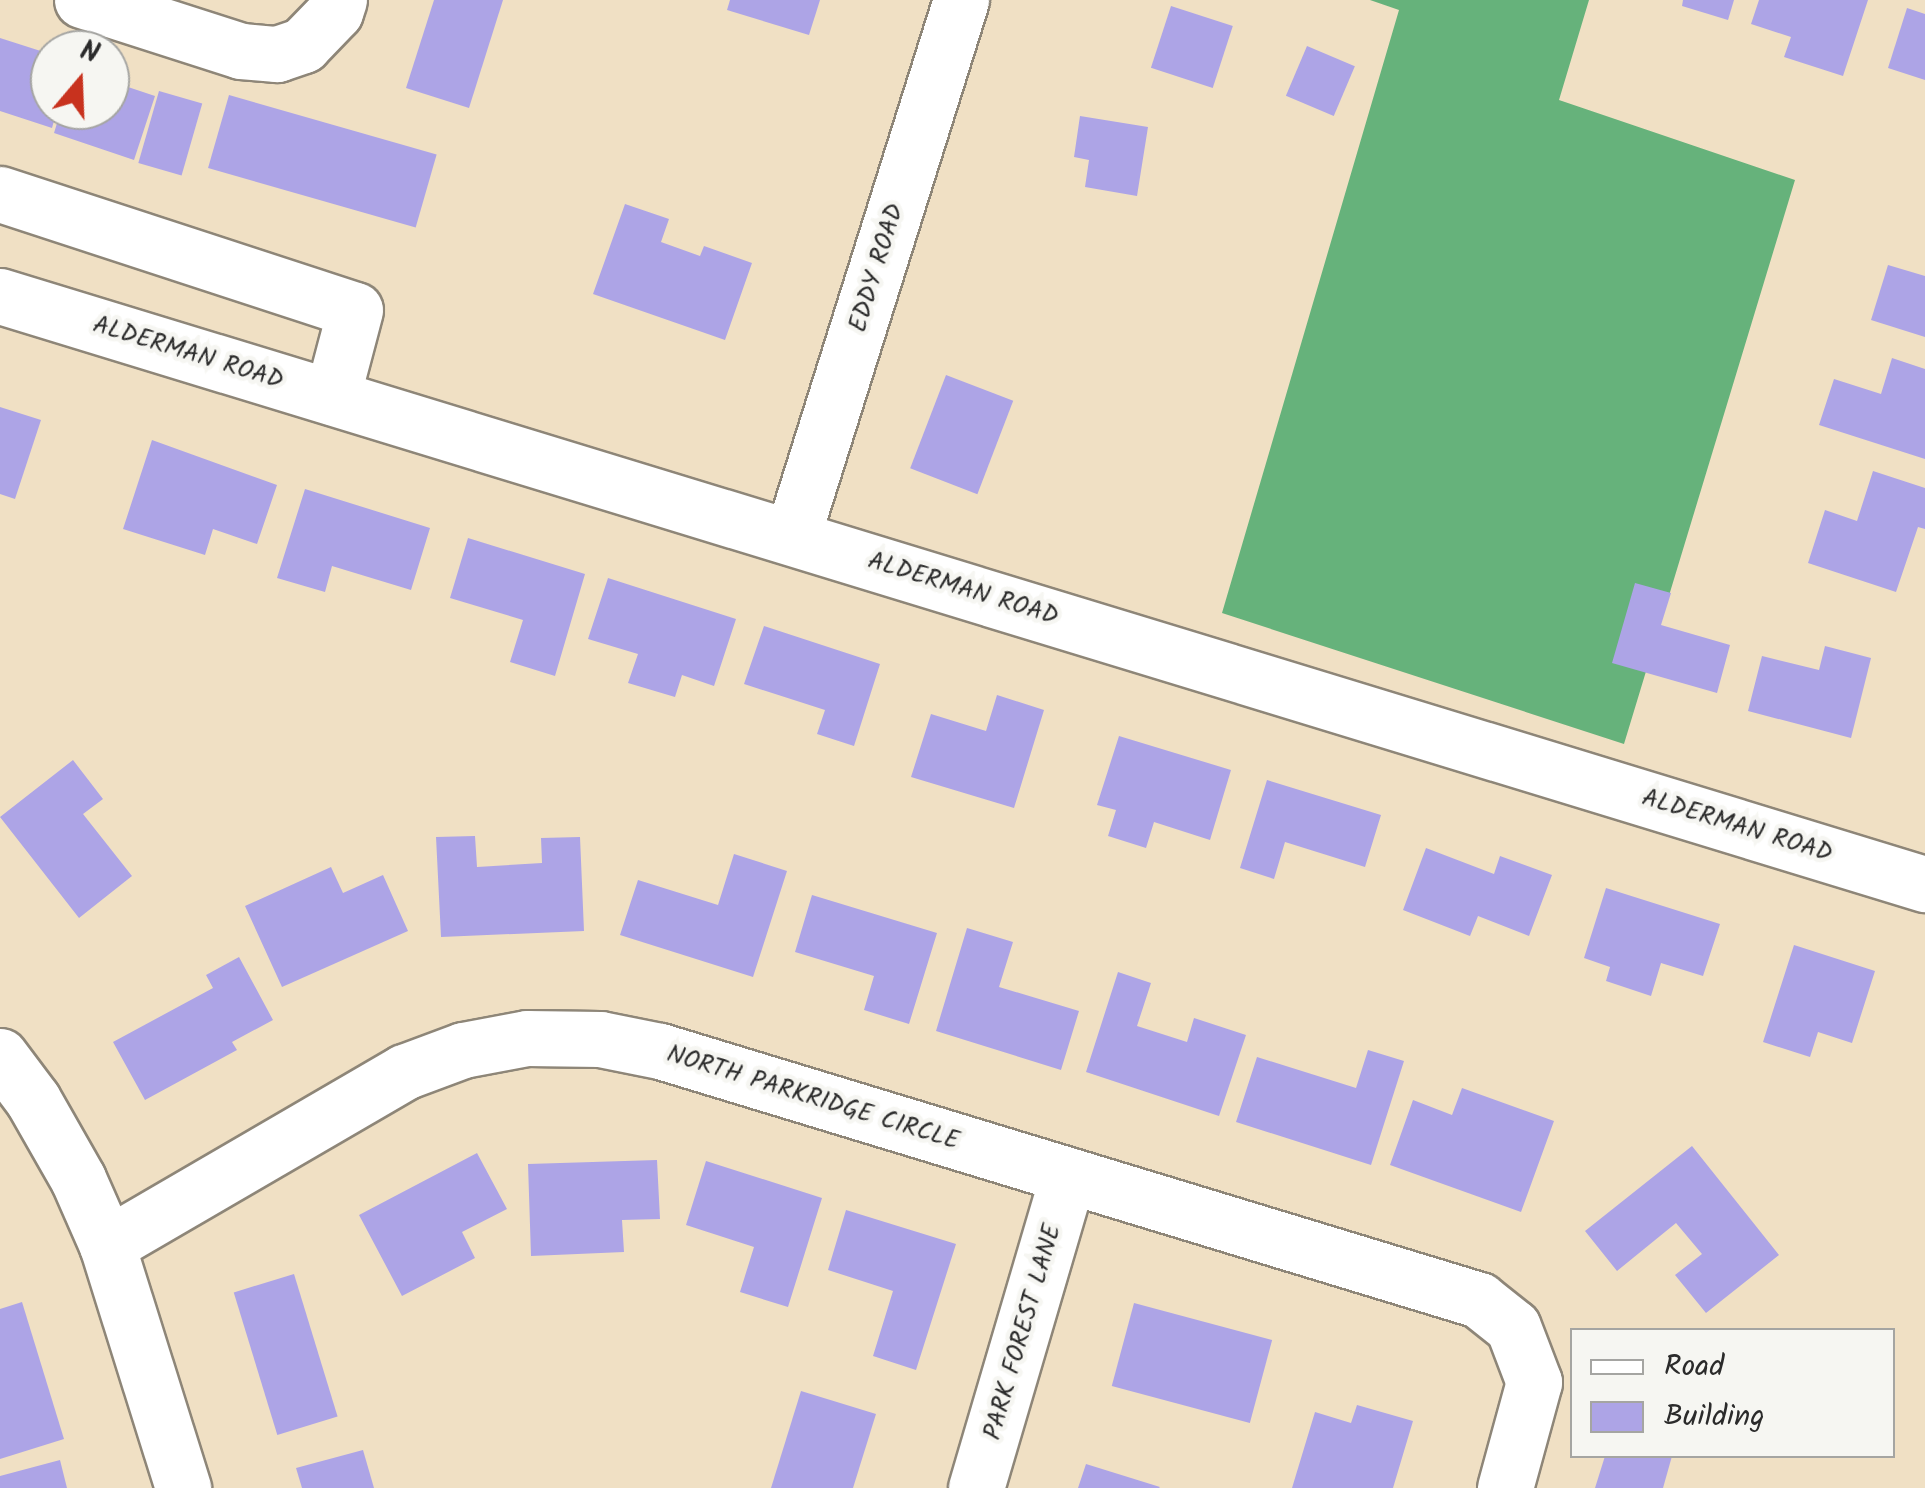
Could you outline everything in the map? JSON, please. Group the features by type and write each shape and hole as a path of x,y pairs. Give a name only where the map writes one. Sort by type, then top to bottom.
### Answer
{"street":[{"path":"82,0 241,52 278,54 304,45 335,12 339,0"},
{"name":"EDDY ROAD","path":"792,536 961,0"},
{"path":"0,194 355,310 332,396"},
{"name":"ALDERMAN ROAD","path":"0,296 1925,884"},
{"name":"NORTH PARKRIDGE CIRCLE","path":"107,1244 404,1072 463,1050 528,1038 600,1038 660,1052 1479,1300 1514,1327 1534,1382 1505,1488"},
{"path":"0,1056 33,1100 78,1179 107,1244 183,1488"},
{"name":"PARK FOREST LANE","path":"976,1488 1068,1175"}],"green space":[{"path":"1370,0 1589,0 1559,100 1795,180 1624,744 1222,613 1399,10"}],"building":[{"path":"434,0 503,0 469,108 406,88"},
{"path":"730,0 820,0 809,35 727,10"},
{"path":"1683,0 1734,0 1728,20 1682,6"},
{"path":"1759,0 1868,0 1843,76 1784,57 1791,37 1751,24"},
{"path":"1171,6 1233,26 1213,88 1151,68"},
{"path":"1907,8 1925,14 1925,80 1888,68"},
{"path":"0,38 30,48 30,121 0,111"},
{"path":"1307,46 1355,66 1334,116 1286,96"},
{"path":"130,88 155,96 134,160 54,133 130,130"},
{"path":"159,91 202,103 182,175 138,163"},
{"path":"229,95 437,155 416,228 208,168"},
{"path":"1080,116 1148,127 1137,196 1085,187 1089,160 1074,157"},
{"path":"625,204 669,219 661,242 700,256 704,246 752,263 725,340 593,294"},
{"path":"1888,265 1925,276 1925,337 1871,320"},
{"path":"1892,358 1925,369 1925,459 1819,425 1834,379 1881,394"},
{"path":"946,375 1013,401 977,494 910,468"},
{"path":"0,407 41,420 15,499 0,494"},
{"path":"152,440 277,485 257,544 213,529 205,555 123,529"},
{"path":"1873,471 1925,488 1925,529 1918,527 1896,592 1808,563 1825,510 1857,521"},
{"path":"305,489 430,528 411,590 332,566 325,592 277,578"},
{"path":"468,538 585,574 555,676 510,662 523,620 450,598"},
{"path":"608,578 736,619 714,686 682,675 675,697 628,683 638,654 588,639"},
{"path":"1635,583 1671,593 1661,625 1730,645 1717,693 1612,663"},
{"path":"764,626 880,664 854,746 817,734 825,710 744,684"},
{"path":"1825,646 1871,658 1851,738 1748,711 1762,656 1819,670"},
{"path":"997,695 1044,710 1014,808 911,777 931,714 986,731"},
{"path":"1119,736 1231,770 1210,840 1154,822 1146,848 1108,836 1116,810 1097,805"},
{"path":"73,760 103,799 83,814 132,876 79,918 0,817"},
{"path":"1267,780 1381,815 1365,867 1285,842 1274,879 1240,868"},
{"path":"475,836 477,867 542,863 541,838 580,837 584,931 441,937 436,837"},
{"path":"1426,848 1494,874 1500,856 1552,875 1529,936 1478,916 1470,936 1403,910"},
{"path":"734,854 787,871 753,977 620,935 638,880 718,905"},
{"path":"331,867 343,893 383,875 408,931 282,987 245,906"},
{"path":"1606,888 1720,924 1703,976 1661,963 1651,996 1606,981 1610,967 1584,958"},
{"path":"812,895 937,933 909,1024 864,1010 874,976 795,952"},
{"path":"967,928 1013,942 999,987 1079,1011 1061,1070 936,1031"},
{"path":"1794,945 1875,971 1852,1043 1818,1032 1810,1057 1763,1042"},
{"path":"239,957 273,1020 232,1042 237,1050 145,1100 113,1042 213,988 206,975"},
{"path":"1118,972 1151,983 1137,1026 1187,1042 1194,1018 1246,1035 1219,1116 1086,1072"},
{"path":"1368,1050 1404,1061 1371,1165 1236,1122 1257,1057 1356,1088"},
{"path":"1462,1088 1554,1121 1521,1212 1390,1165 1413,1100 1452,1115"},
{"path":"1692,1146 1779,1255 1706,1313 1675,1275 1702,1254 1676,1223 1617,1271 1585,1231"},
{"path":"477,1153 507,1209 462,1232 475,1258 402,1296 359,1215"},
{"path":"657,1160 660,1219 622,1220 624,1252 531,1256 528,1164"},
{"path":"706,1161 822,1198 788,1307 740,1292 754,1247 686,1225"},
{"path":"846,1210 956,1244 916,1370 873,1356 893,1291 828,1270"},
{"path":"294,1274 338,1416 277,1435 234,1292"},
{"path":"22,1302 64,1439 0,1459 0,1309"},
{"path":"1134,1303 1272,1340 1250,1423 1112,1386"},
{"path":"801,1391 876,1414 853,1488 771,1488"},
{"path":"1357,1405 1413,1421 1393,1488 1292,1488 1315,1412 1351,1423"},
{"path":"363,1450 374,1488 302,1488 296,1468"},
{"path":"1604,1458 1671,1458 1663,1488 1595,1488"},
{"path":"60,1460 67,1488 0,1488 0,1476"},
{"path":"1086,1464 1160,1487 1078,1488"}]}
